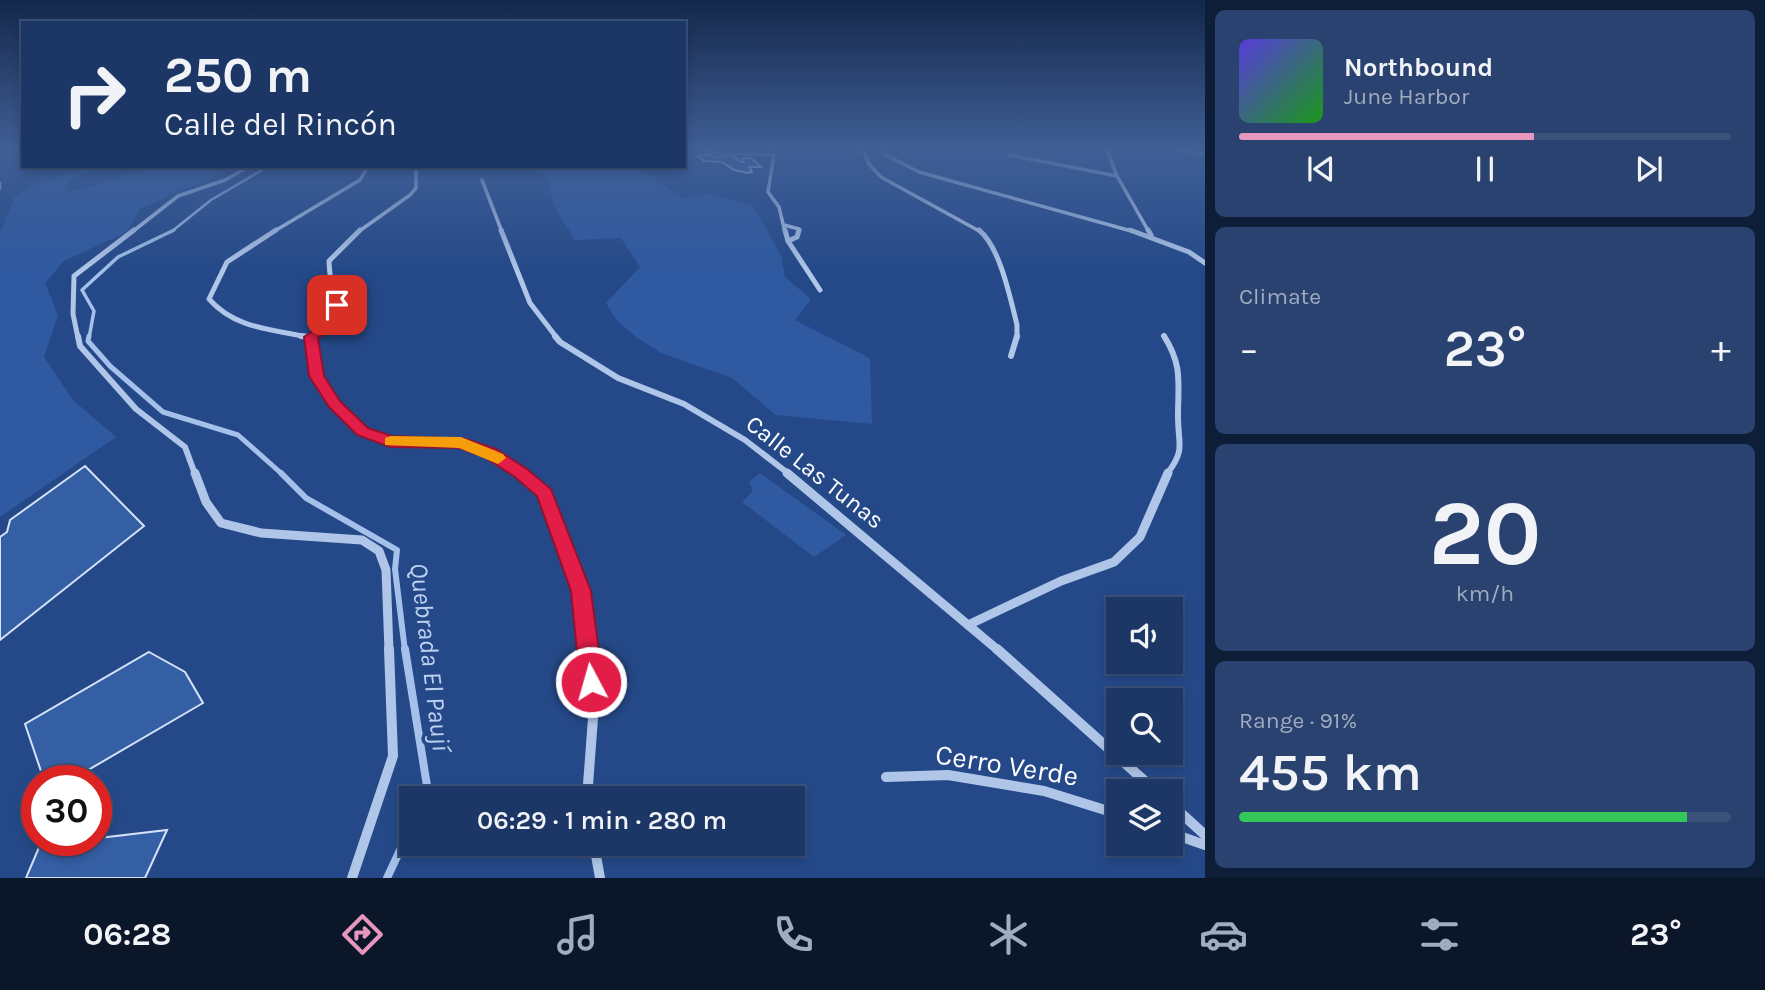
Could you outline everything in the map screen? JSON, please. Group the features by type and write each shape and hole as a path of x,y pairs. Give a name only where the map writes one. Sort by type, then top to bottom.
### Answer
{"street":[{"path":"200,189 178,197 74,276 73,314 80,346 136,409 185,447 206,502 221,523 261,533 362,540 379,551 386,570 393,756 352,878"},
{"path":"345,189 238,252 227,262 209,299 216,310 273,333 311,337 330,325 337,305 328,282 329,261 357,232 415,189"},
{"name":"Calle Las Tunas","path":"486,189 530,303 560,342 618,378 684,404 745,440 827,504 1142,779"},
{"path":"769,189 779,207 788,241 820,290"},
{"path":"902,189 957,215 992,242 1020,335 1011,356"},
{"path":"982,189 1151,235 1191,251 1205,263"},
{"path":"1124,189 1151,235"},
{"path":"784,225 799,229 797,237 788,241"},
{"path":"968,625 1061,581 1114,562 1140,537 1163,480 1178,460 1182,446 1178,418 1181,387 1175,354 1164,336"},
{"path":"311,337 317,376 334,404 362,432 390,442 461,443 490,453 521,473 544,493 581,591 594,705 588,786"},
{"name":"Cerro Verde","path":"886,777 962,777 1044,791 1106,810"},
{"path":"1183,815 1205,835"},
{"path":"1183,837 1205,845"},
{"path":"595,856 600,878"}],"shaded area":[{"path":"28,189 69,189 70,192 80,189 186,189 140,209 127,232 64,261 45,283 58,315 44,357 73,400 116,437 0,517 0,232 15,196"},
{"path":"549,189 670,189 684,198 710,193 753,206 781,255 785,277 811,299 795,320 870,358 872,424 776,415 732,378 661,353 636,337 617,321 606,303 640,267 621,238 575,240 554,206"},
{"path":"760,473 846,535 814,557 742,502 753,491 749,482"}],"building":[{"path":"85,466 144,526 0,640 0,537 7,532 10,520"},
{"path":"149,652 185,672 203,703 97,765 39,765 25,724"},
{"path":"167,830 145,878 26,878 35,856 112,856 112,836"}],"waterway":[{"name":"Quebrada El Paují","path":"173,231 211,200 230,189"},
{"name":"Quebrada El Paují","path":"89,338 94,311 82,290 118,257 173,231"},
{"name":"Quebrada El Paují","path":"89,336 88,341 110,366 163,412 238,435 282,474"},
{"name":"Quebrada El Paují","path":"282,474 306,498 397,550 395,569 405,651"},
{"name":"Quebrada El Paují","path":"405,649 427,786"},
{"name":"Quebrada El Paují","path":"387,878 399,852"}],"slow traffic":[{"path":"391,442 461,443 498,458"}],"route":[{"path":"337,305 330,325 311,337 317,376 334,404 362,432 390,442 461,443 490,453 521,473 544,493 581,591 591,682"}]}
